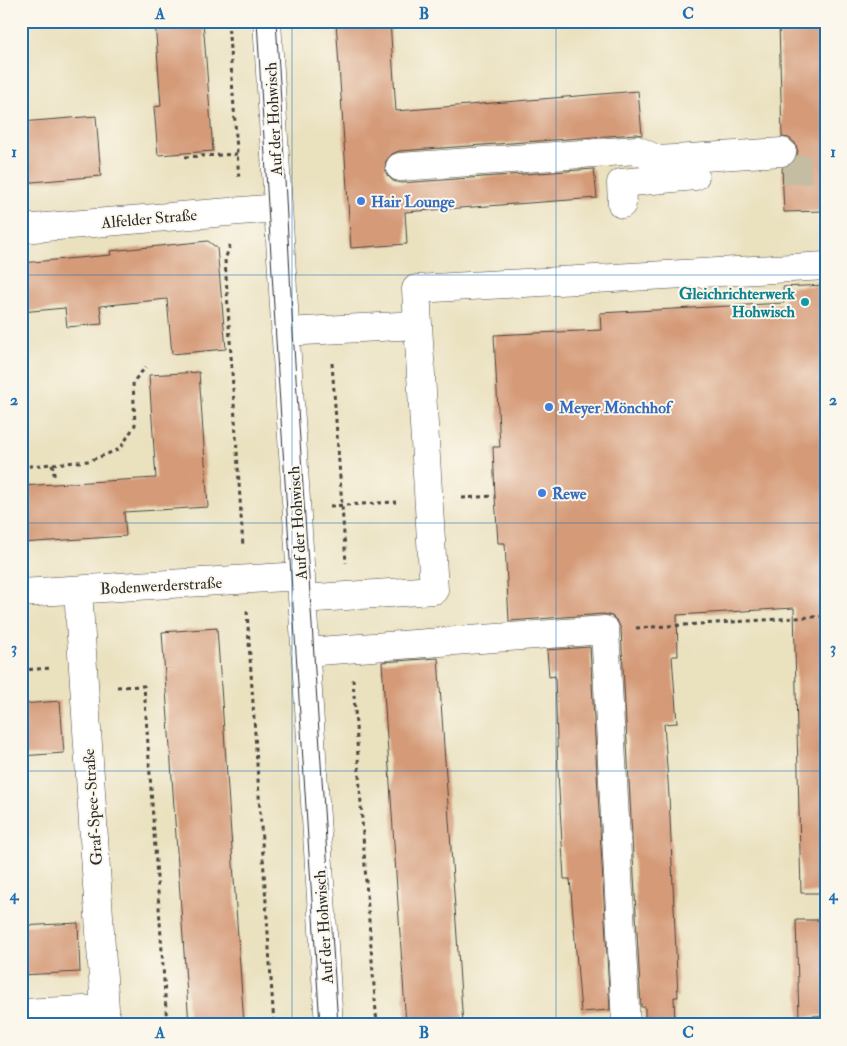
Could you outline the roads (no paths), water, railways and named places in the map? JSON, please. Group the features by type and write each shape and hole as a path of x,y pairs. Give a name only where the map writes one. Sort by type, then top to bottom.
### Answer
{"street":[{"name":"Auf der Hohwisch","path":"267,21 329,1025"},
{"path":"400,167 636,150 658,160 782,161 720,174 621,183 622,204"},
{"name":"Alfelder Straße","path":"21,229 278,208"},
{"path":"285,332 418,325 416,289 826,266"},
{"name":"Bodenwerderstraße","path":"21,593 245,580 301,588 434,590 418,325"},
{"name":"Graf-Spee-Straße","path":"78,590 106,1017"},
{"path":"305,652 606,630 626,1025"},
{"path":"21,1013 106,1017"}],"tunnel":[{"path":"783,170 826,169"}],"tram line":[{"path":"257,21 320,1025"},
{"path":"276,21 293,332 338,1025"}],"place":[{"name":"Hair Lounge","path":"361,201"},
{"name":"Gleichrichterwerk Hohwisch","path":"805,302"},
{"name":"Meyer Mönchhof","path":"549,407"},
{"name":"Rewe","path":"542,493"}]}
